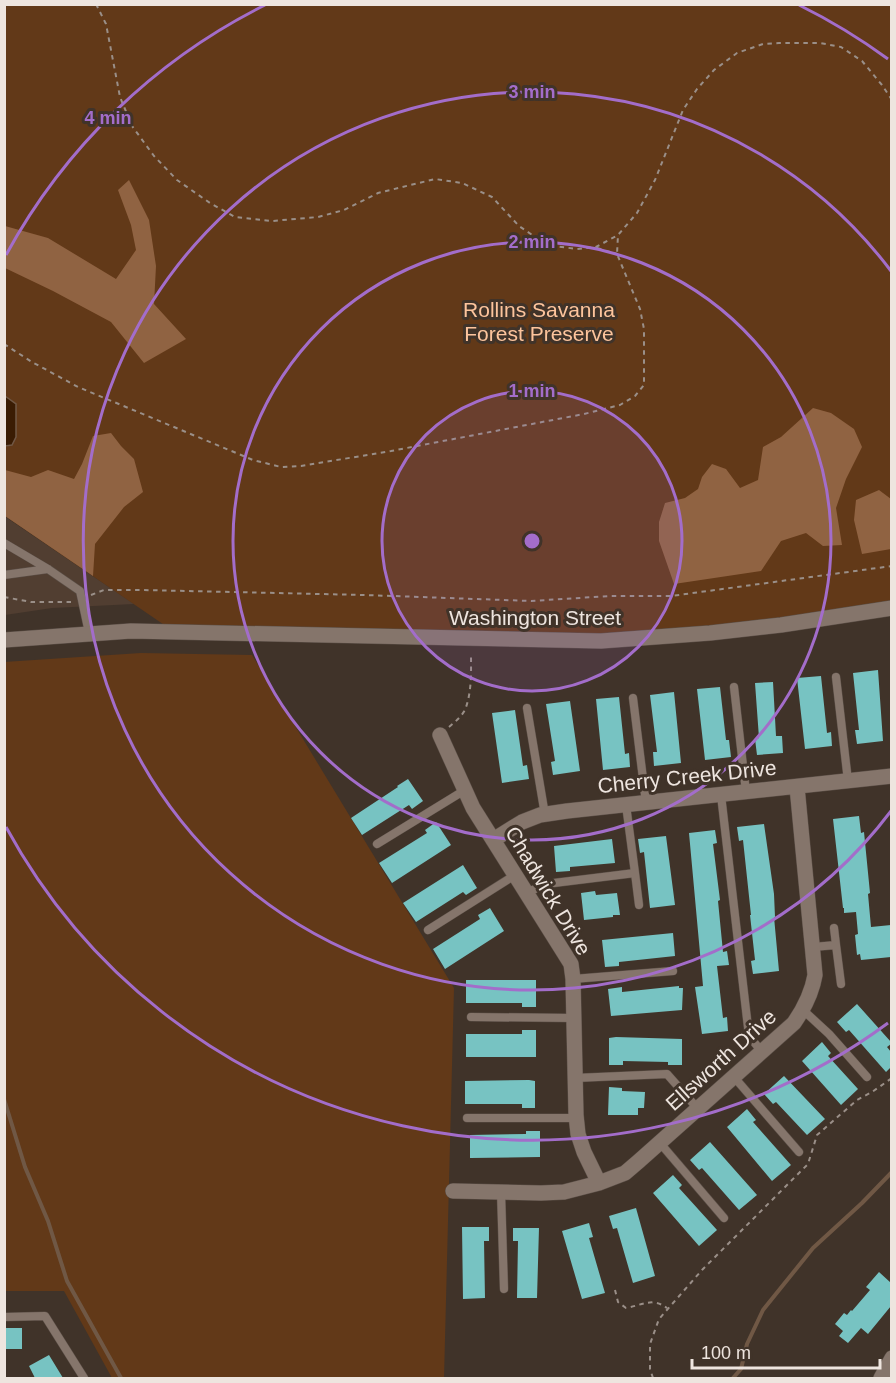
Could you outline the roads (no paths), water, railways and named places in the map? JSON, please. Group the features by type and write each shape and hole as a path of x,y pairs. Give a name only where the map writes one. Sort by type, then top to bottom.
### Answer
{"street":[{"name":"Washington Street","path":"4,640 131,631 601,642 781,625 891,608"},
{"name":"Chadwick Drive","path":"440,735 473,808 571,964 578,1134 599,1183"},
{"name":"Cherry Creek Drive","path":"493,840 522,822 545,815 891,776"},
{"name":"Ellsworth Drive","path":"453,1191 564,1192 599,1183 625,1173 794,1023 813,988 815,975 797,787"},
{"path":"881,1378 891,1358"}],"lane":[{"path":"4,543 80,591 89,633"},
{"path":"4,575 48,569"},
{"path":"836,677 848,781"},
{"path":"734,687 746,792"},
{"path":"633,698 646,803"},
{"path":"527,708 545,815"},
{"path":"377,844 465,790"},
{"path":"721,795 749,1036 762,1052"},
{"path":"626,805 639,905"},
{"path":"526,892 554,883 635,873"},
{"path":"428,930 515,875"},
{"path":"834,928 841,984"},
{"path":"813,947 836,945"},
{"path":"573,979 673,971"},
{"path":"803,1010 829,1034 867,1077"},
{"path":"471,1017 574,1018"},
{"path":"575,1078 667,1074 698,1109"},
{"path":"734,1077 799,1152"},
{"path":"467,1118 576,1118"},
{"path":"660,1143 724,1218"},
{"path":"501,1192 504,1289"},
{"path":"4,1317 45,1316 84,1378"}],"waterway":[{"path":"4,1099 25,1167 48,1221 67,1281 121,1378"},
{"path":"733,1378 741,1369 747,1344 763,1310 813,1248 892,1172"}],"park label":[{"name":"Rollins Savanna Forest Preserve","path":"539,322"}]}
